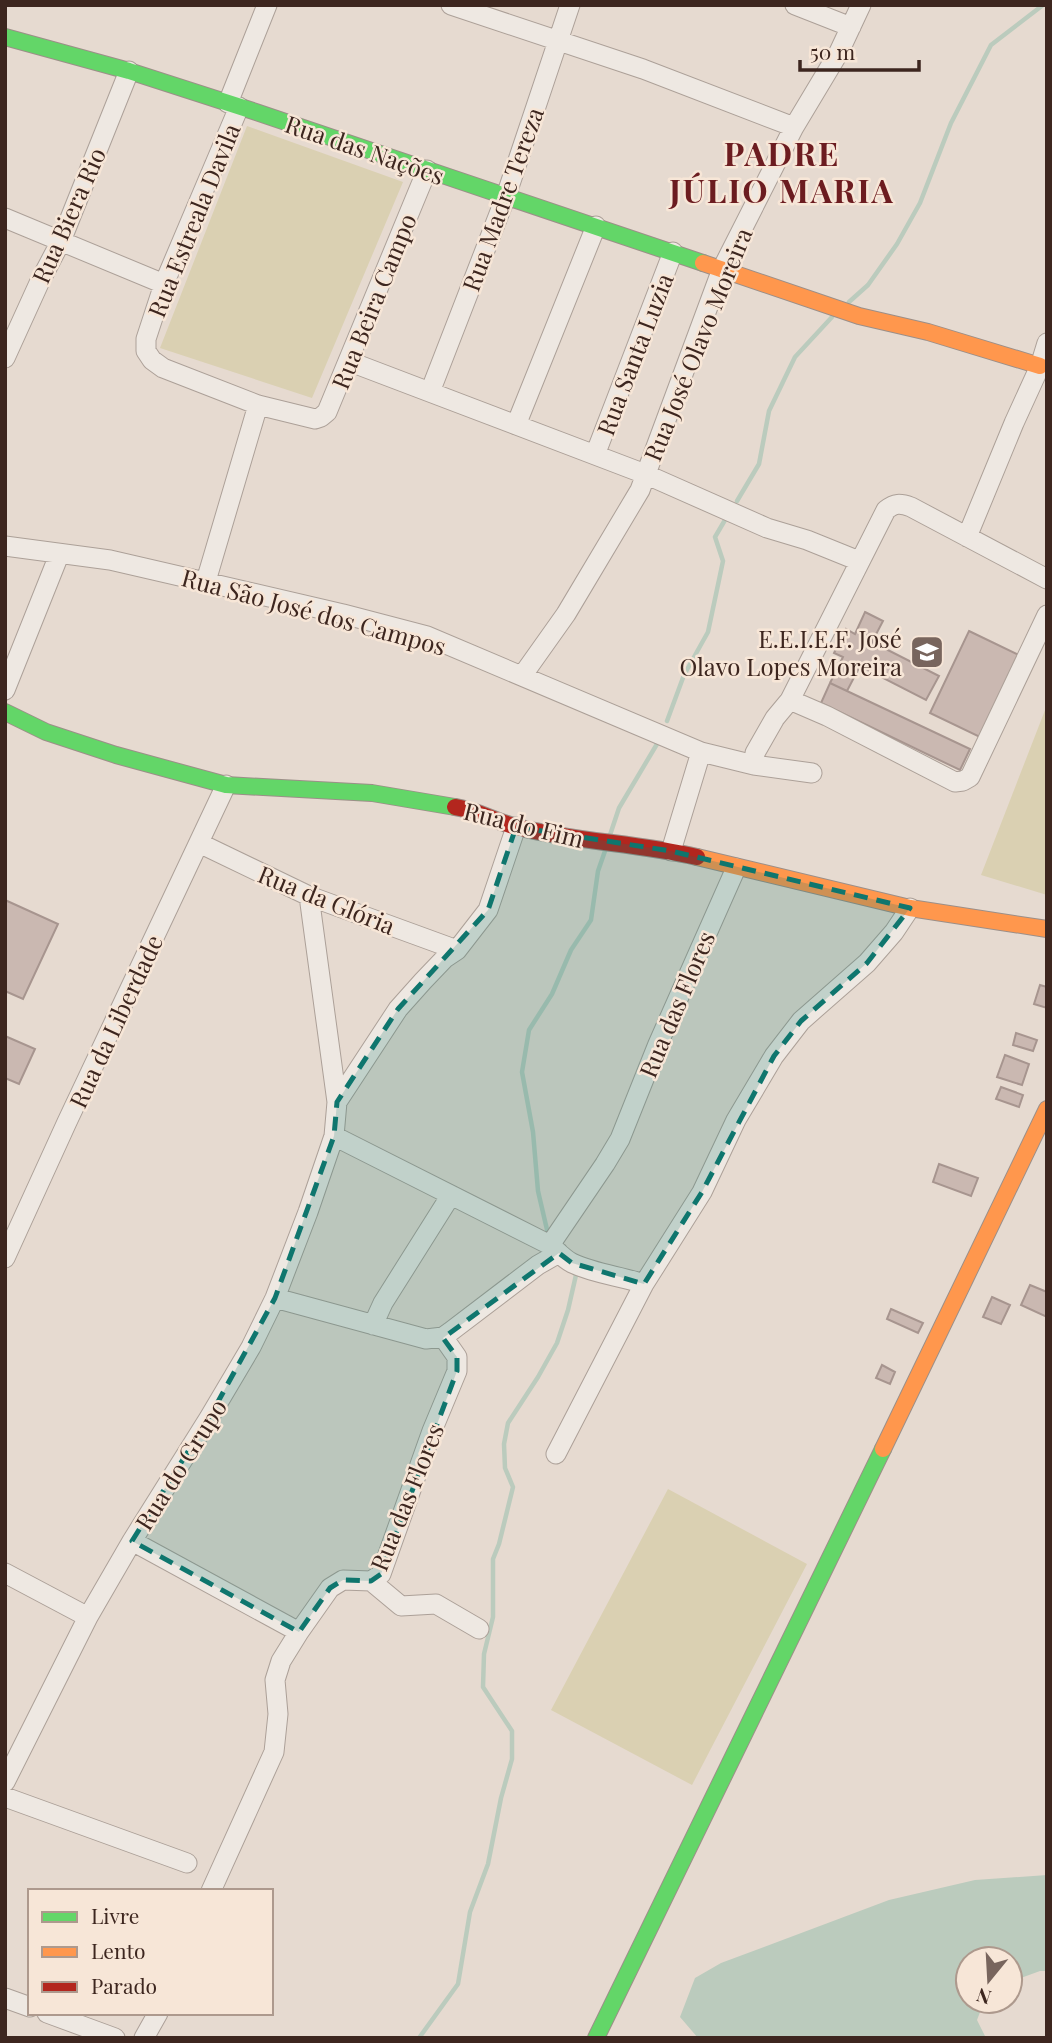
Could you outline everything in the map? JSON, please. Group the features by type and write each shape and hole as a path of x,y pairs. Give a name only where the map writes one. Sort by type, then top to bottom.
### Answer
{"street":[{"name":"Rua Estreala Davila","path":"258,405 163,368 152,360 146,351 146,339 267,5"},
{"path":"451,5 688,85 794,127"},
{"name":"Rua Madre Tereza","path":"430,392 506,196 570,5"},
{"path":"795,5 850,27"},
{"name":"Rua José Olavo Moreira","path":"522,676 566,614 640,490 722,269 794,127 839,52 861,5"},
{"name":"Rua das Nações","path":"5,37 129,71 859,316 928,332 1041,366"},
{"name":"Rua Biera Rio","path":"5,358 61,241 129,71"},
{"name":"Rua Beira Campo","path":"258,405 315,419 327,412 427,170"},
{"path":"5,218 164,284"},
{"path":"516,425 596,226"},
{"name":"Rua Santa Luzia","path":"595,455 673,252"},
{"path":"967,537 1019,411 1041,366 1047,343"},
{"path":"348,361 645,474 767,528 807,540 859,561"},
{"path":"206,581 258,405"},
{"path":"754,765 755,753 775,718 790,700 859,561 886,510 893,504 901,503 911,507 1047,579"},
{"name":"Rua São José dos Campos","path":"5,546 110,560 426,636 701,752 754,765 811,773"},
{"path":"5,691 60,555"},
{"path":"790,700 827,716 955,782 963,781 970,777 1042,635 1047,615"},
{"name":"Rua do Fim","path":"5,712 46,732 116,755 226,785 372,793 462,808 516,827 671,851 910,908 1047,929"},
{"path":"671,851 701,752"},
{"name":"Rua da Liberdade","path":"5,1258 226,785"},
{"path":"337,1102 398,1009 445,958 457,950 488,910 516,827"},
{"name":"Rua da Glória","path":"199,844 309,896 457,950"},
{"name":"Rua das Flores","path":"212,1889 274,1752 278,1713 275,1680 281,1661 330,1588 342,1580 371,1581 381,1574 432,1431 457,1371 457,1357 443,1337 551,1253 620,1139 658,1044 736,868"},
{"name":"Rua do Grupo","path":"5,1782 88,1617 251,1347 275,1298 308,1212 334,1136 337,1102 309,896"},
{"path":"556,1454 644,1284 702,1192 736,1120 774,1056 801,1021 867,963 894,932 910,908"},
{"path":"596,2038 922,1366 1038,1150 1047,1109"},
{"path":"334,1136 451,1195 551,1253 605,1274 644,1284"},
{"path":"373,1325 383,1303 451,1195"},
{"path":"275,1298 426,1339 443,1337"},
{"path":"132,1541 299,1632"},
{"path":"5,1573 88,1617"},
{"path":"371,1581 401,1605 436,1604 479,1629"},
{"path":"5,1797 187,1863"},
{"path":"5,1998 28,2006"},
{"path":"52,2015 115,2038"},
{"path":"144,2038 157,2015"}],"highlighted area":[{"path":"516,827 671,851 910,908 867,963 801,1021 774,1056 702,1192 644,1284 572,1263 559,1253 443,1338 457,1357 457,1371 381,1574 371,1581 343,1580 330,1588 299,1632 132,1541 209,1418 275,1298 334,1136 337,1102 398,1009 488,910"}],"shaded area":[{"path":"247,126 403,182 312,398 160,348"},
{"path":"1047,705 1047,895 981,875"},
{"path":"668,1489 807,1564 692,1785 551,1710"},
{"path":"1047,1875 1047,1971 1024,1977 1024,1945 954,1945 954,2015 979,2015 977,2020 986,2038 698,2038 680,2017 695,1978 721,1963 889,1900 975,1880"}],"building":[{"path":"865,612 883,621 872,642 939,676 926,700 860,666 847,691 830,683 843,657 834,653 846,629 855,634"},
{"path":"969,631 1023,657 984,739 930,713"},
{"path":"830,683 970,749 960,770 821,703"},
{"path":"5,900 58,924 23,999 5,991"},
{"path":"1040,985 1047,987 1047,1008 1034,1004"},
{"path":"1016,1033 1037,1040 1033,1051 1013,1045"},
{"path":"5,1036 35,1049 19,1084 5,1078"},
{"path":"1005,1055 1029,1064 1022,1085 997,1077"},
{"path":"1001,1087 1023,1095 1019,1107 996,1099"},
{"path":"939,1164 978,1178 971,1196 933,1182"},
{"path":"1030,1285 1047,1292 1047,1317 1021,1305"},
{"path":"992,1297 1010,1305 1001,1324 983,1317"},
{"path":"891,1309 923,1323 918,1333 887,1319"},
{"path":"882,1365 895,1372 890,1384 876,1378"}],"waterway":[{"path":"849,302 868,285 897,244 920,203 951,123 991,45 1043,5"},
{"path":"737,501 759,464 769,411 795,357 832,317"},
{"path":"667,721 684,675 708,632 723,561 715,537 725,520"},
{"path":"610,835 619,808 657,744"},
{"path":"548,1234 538,1191 533,1132 522,1072 529,1030 552,994 571,950 591,920 598,871 605,851"},
{"path":"419,2038 458,1984 470,1912 488,1864 512,1759 512,1731 483,1687 484,1654 493,1617 493,1559 513,1487 505,1468 504,1444 508,1423 557,1343 576,1275 573,1272"}],"traffic: fast":[{"path":"5,37 129,71 256,112 703,263"},
{"path":"5,712 46,732 116,755 226,785 372,793 455,807"},
{"path":"596,2038 883,1449"}],"traffic: slow":[{"path":"703,263 859,316 928,332 1040,366"},
{"path":"697,857 910,908 1047,929"},
{"path":"883,1449 1047,1109"}],"traffic: jam":[{"path":"455,807 539,832 697,857"}],"place":[{"name":"E.E.I.E.F. José Olavo Lopes Moreira","path":"927,652"}],"district":[{"name":"PADRE JÚLIO MARIA","path":"782,170"}]}
